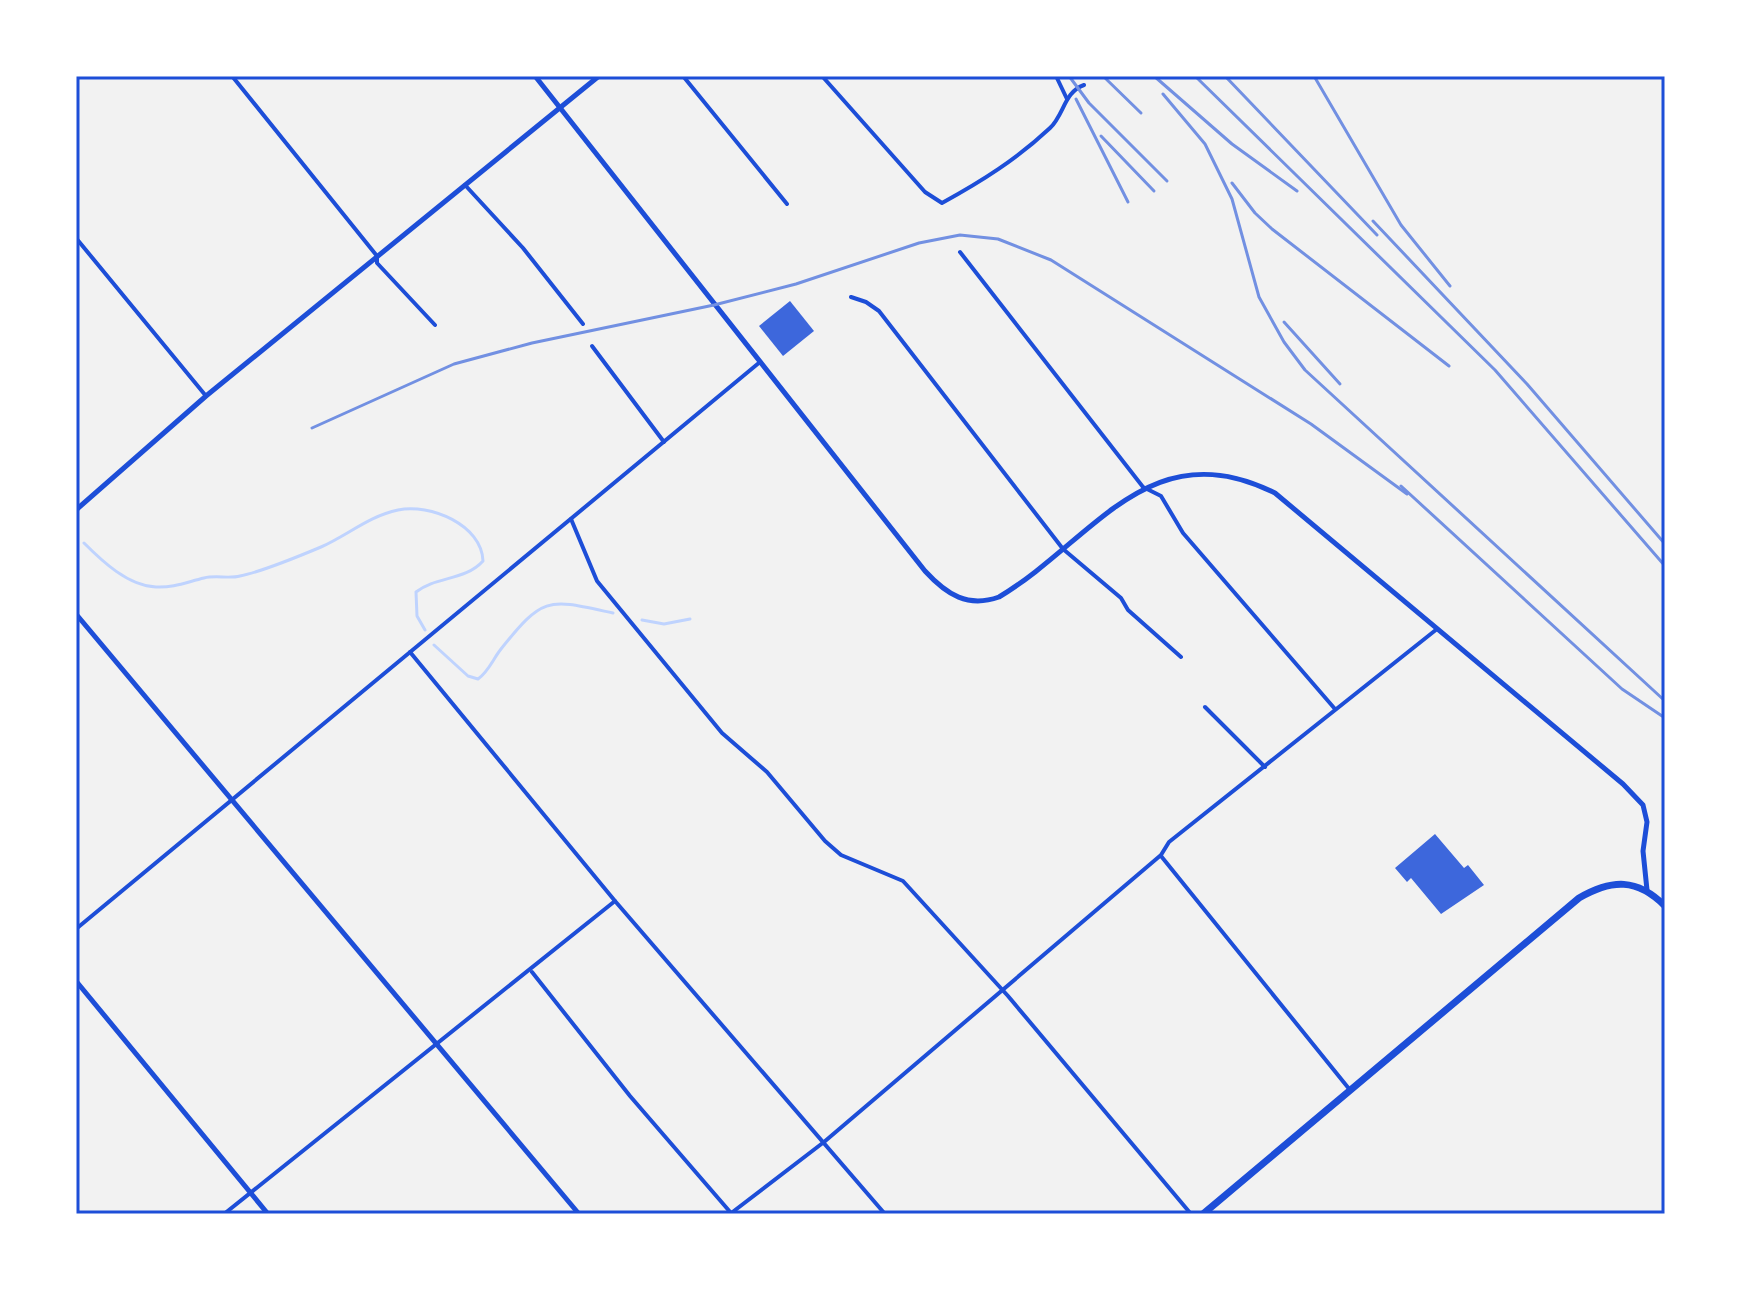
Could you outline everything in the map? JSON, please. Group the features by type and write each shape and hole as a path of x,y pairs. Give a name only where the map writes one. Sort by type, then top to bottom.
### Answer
{"highway":[{"path":"1203,1214 1553,918 1604,885 1625,882 1647,890 1665,906"}],"street":[{"path":"232,76 377,256 377,263 435,325"},
{"path":"535,76 925,571 961,600 974,603 999,597 1143,487 1183,475 1249,480 1275,493 1643,805 1647,822 1643,851 1647,890"},
{"path":"76,510 206,396 599,76"},
{"path":"683,76 787,204"},
{"path":"822,76 925,192 942,203 1014,161 1053,125 1067,99 1084,85"},
{"path":"1056,76 1067,99"},
{"path":"465,185 523,248 583,324"},
{"path":"76,238 206,396"},
{"path":"960,252 1143,487 1161,496 1183,533 1335,709"},
{"path":"851,297 879,311 1063,549 1121,598 1128,610 1181,657"},
{"path":"592,346 664,442"},
{"path":"76,929 760,362"},
{"path":"571,519 597,581 722,733 767,772 825,841 841,855 903,881 1191,1214"},
{"path":"76,614 579,1214"},
{"path":"532,972 630,1096 731,1214 824,1142 1161,855 1169,842 1437,629"},
{"path":"410,652 615,901 885,1214"},
{"path":"1205,707 1265,767"},
{"path":"1161,855 1350,1090"},
{"path":"224,1214 438,1046 495,996 532,972 615,901"},
{"path":"76,981 268,1214"}],"building":[{"path":"790,301 814,331 783,356 759,326"},
{"path":"1435,834 1464,868 1468,865 1484,885 1441,914 1411,878 1407,882 1395,868"}],"waterway":[{"path":"84,543 107,565 135,582 168,587 209,577 248,574 321,547 387,513 425,510 452,519 464,527 474,537 483,561 468,572 432,583 416,592 417,616 425,630"},
{"path":"434,645 468,676 478,679 515,631 538,610 560,604 613,613"},
{"path":"642,620 664,624 690,619"}],"railway":[{"path":"1069,76 1089,103 1167,181"},
{"path":"1103,76 1141,113"},
{"path":"1154,76 1232,144 1297,191"},
{"path":"1195,76 1495,370 1665,566"},
{"path":"1225,76 1377,235"},
{"path":"1314,76 1401,225 1450,286"},
{"path":"1163,94 1205,144 1232,199 1259,297 1284,342 1305,370 1665,701"},
{"path":"1076,99 1128,202"},
{"path":"1101,136 1154,191"},
{"path":"1232,183 1272,229 1449,366"},
{"path":"1373,221 1527,384 1665,544"},
{"path":"312,428 454,364 532,343 714,305 796,284 919,243 960,235 998,239 1051,260 1311,424 1407,494"},
{"path":"1284,322 1340,384"},
{"path":"1401,486 1622,689 1665,718"}]}
